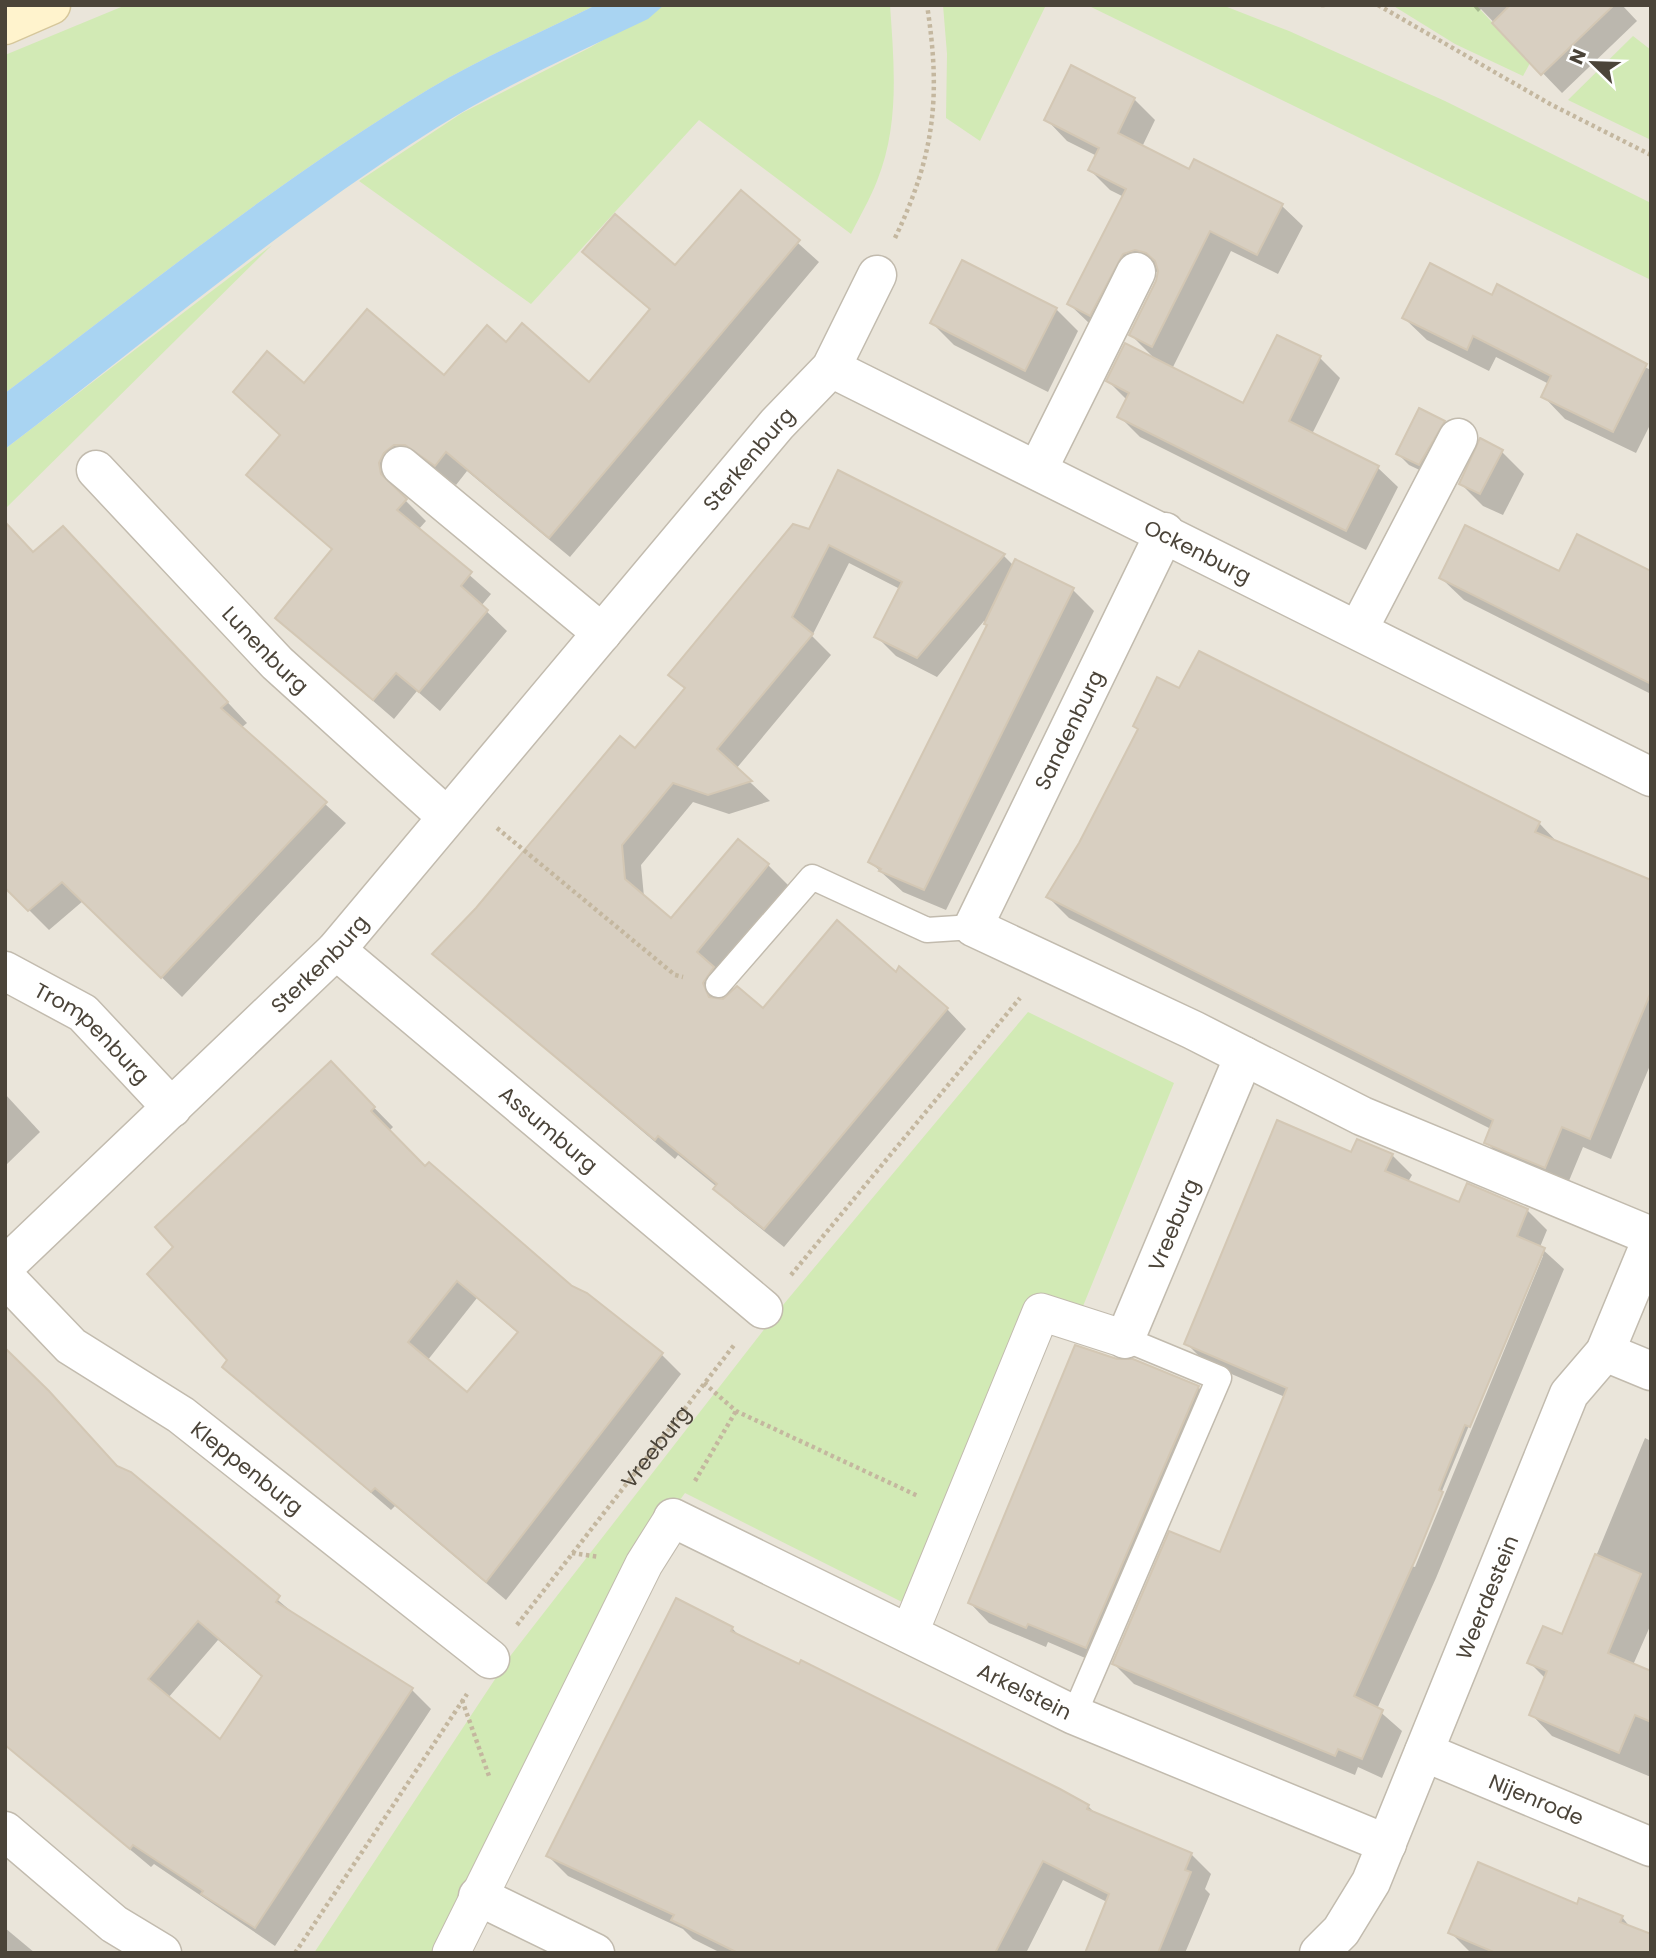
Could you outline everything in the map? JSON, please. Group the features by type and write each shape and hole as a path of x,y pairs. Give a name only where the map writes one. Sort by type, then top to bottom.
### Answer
{"main road":[{"path":"5,25 51,5"}],"street":[{"path":"1038,469 1136,272"},
{"name":"Sterkenburg","path":"5,1266 336,950 778,424 831,368 877,275"},
{"name":"Ockenburg","path":"831,368 1166,532 1651,777"},
{"path":"1358,630 1458,438"},
{"path":"401,466 602,633"},
{"name":"Lunenburg","path":"96,470 277,663 447,817"},
{"name":"Sandenburg","path":"973,927 1166,532"},
{"path":"973,927 1244,1056 1362,1116 1651,1239"},
{"name":"Assumburg","path":"336,950 763,1309"},
{"name":"Trompenburg","path":"5,971 83,1013 172,1108"},
{"name":"Vreeburg","path":"1125,1339 1244,1056"},
{"name":"Weerdestein","path":"1319,1953 1341,1931 1371,1882 1569,1395 1605,1352 1651,1239"},
{"name":"Kleppenburg","path":"5,1277 72,1346 181,1415 490,1659"},
{"path":"909,1634 1041,1312 1125,1339"},
{"path":"1605,1352 1651,1371"},
{"path":"451,1953 644,1564 673,1518"},
{"name":"Arkelstein","path":"673,1518 1074,1715 1387,1844"},
{"name":"Nijenrode","path":"1424,1752 1651,1847"},
{"path":"5,1831 114,1924 162,1953"},
{"path":"478,1896 595,1953"}],"lane":[{"path":"718,985 812,877 927,930 973,927"},
{"path":"1074,1715 1219,1378 1125,1339"}],"path":[{"path":"877,275 915,196 933,126 935,61 927,5"},
{"path":"1321,5 1326,5"},
{"path":"1378,5 1550,104 1651,155"},
{"path":"447,817 498,828 675,975 718,985"},
{"name":"Vreeburg","path":"295,1953 490,1659 763,1309 1049,963"},
{"path":"704,1383 736,1411 958,1515"},
{"path":"673,1518 736,1411"},
{"path":"462,1700 509,1833"}],"shaded area":[{"path":"5,5 1651,5 1651,1953 5,1953"}],"green space":[{"path":"126,5 596,5 470,66 374,123 214,235 5,393 5,55"},
{"path":"664,5 890,5 894,94 889,138 877,181 851,234 699,120 531,304 359,181 462,113 591,47"},
{"path":"943,5 1046,5 980,141 946,118 947,54"},
{"path":"1087,5 1222,5 1289,31 1445,101 1651,203 1651,280"},
{"path":"1392,5 1476,5 1530,63 1523,76 1455,44"},
{"path":"1633,36 1651,50 1651,140 1568,100"},
{"path":"272,245 5,509 5,449"},
{"path":"1028,1012 1174,1083 1079,1316 1034,1299 906,1604 685,1493 623,1578 434,1953 314,1953 511,1655 783,1305"}],"water":[{"path":"596,5 664,5 648,19 487,98 380,165 270,243 5,449 5,393 161,275 266,197 374,123 449,77"}],"building":[{"path":"1510,5 1614,5 1541,75 1492,23"},
{"path":"1071,65 1135,98 1118,133 1189,169 1194,159 1283,204 1257,255 1210,231 1152,347 1129,335 1156,281 1158,271 1155,261 1146,253 1135,250 1123,254 1090,316 1067,304 1126,189 1088,170 1099,148 1044,120"},
{"path":"741,190 800,240 549,538 446,452 435,466 405,445 394,445 384,453 379,463 381,474 407,499 397,510 472,572 461,586 488,610 419,692 396,673 373,700 275,618 332,549 246,475 280,435 233,392 267,351 304,383 367,309 444,375 487,325 506,342 522,323 589,382 650,309 582,252 615,214 675,265"},
{"path":"962,260 1057,308 1025,371 930,323"},
{"path":"1430,263 1492,295 1497,284 1647,364 1613,432 1541,397 1551,376 1473,336 1467,350 1402,318"},
{"path":"1277,335 1321,356 1289,421 1379,466 1346,531 1117,417 1129,393 1106,381 1125,343 1243,403"},
{"path":"1419,408 1445,421 1419,465 1396,454"},
{"path":"1480,438 1503,450 1480,494 1459,484"},
{"path":"838,470 1005,554 917,658 874,637 902,582 829,545 792,617 813,634 717,749 752,781 708,795 673,783 622,845 625,879 671,918 738,839 769,864 697,952 714,967 703,983 709,997 723,999 737,986 763,1008 837,920 896,972 899,966 948,1008 764,1229 713,1189 717,1184 658,1136 655,1140 432,954 476,908 620,736 635,748 685,688 668,675 793,524 809,529"},
{"path":"5,522 33,552 63,526 228,702 221,708 327,802 161,978 62,882 28,911 5,888"},
{"path":"1465,525 1559,571 1577,534 1651,571 1651,684 1439,578"},
{"path":"1015,559 1074,588 924,890 879,871 881,869 868,862 987,625 984,624"},
{"path":"1199,651 1540,822 1535,832 1651,880 1651,992 1590,1139 1562,1127 1545,1168 1484,1143 1493,1120 1046,897 1079,843 1138,729 1133,726 1157,677 1179,688"},
{"path":"331,1061 375,1107 371,1111 425,1166 429,1162 572,1286 587,1293 663,1353 486,1582 375,1488 371,1492 222,1367 227,1360 147,1274 173,1247 155,1227","holes":["457,1281 518,1332 467,1392 408,1342"]},
{"path":"1277,1120 1351,1152 1357,1139 1393,1154 1385,1171 1459,1202 1467,1183 1528,1209 1517,1236 1545,1248 1470,1427 1465,1425 1439,1490 1443,1492 1416,1558 1354,1696 1383,1710 1362,1759 1338,1749 1335,1756 1112,1664 1169,1531 1220,1552 1287,1388 1184,1344"},
{"path":"1075,1345 1117,1359 1133,1359 1199,1386 1086,1648 1028,1624 1026,1628 968,1603"},
{"path":"5,1348 49,1391 117,1466 131,1472 280,1596 276,1602 413,1688 255,1928 201,1894 203,1891 133,1845 130,1849 5,1745","holes":["198,1621 262,1676 220,1739 148,1679"]},
{"path":"1595,1554 1641,1574 1608,1653 1651,1671 1651,1722 1635,1715 1619,1753 1529,1715 1547,1671 1527,1663 1543,1626 1562,1634"},
{"path":"676,1598 733,1627 731,1631 799,1664 801,1660 1060,1789 1089,1805 1087,1809 1192,1853 1185,1870 1191,1872 1158,1953 1085,1953 1109,1894 1043,1861 995,1953 738,1953 671,1920 674,1915 546,1856"},
{"path":"1478,1862 1577,1904 1579,1898 1623,1916 1620,1922 1651,1934 1651,1953 1496,1953 1448,1933"}]}
